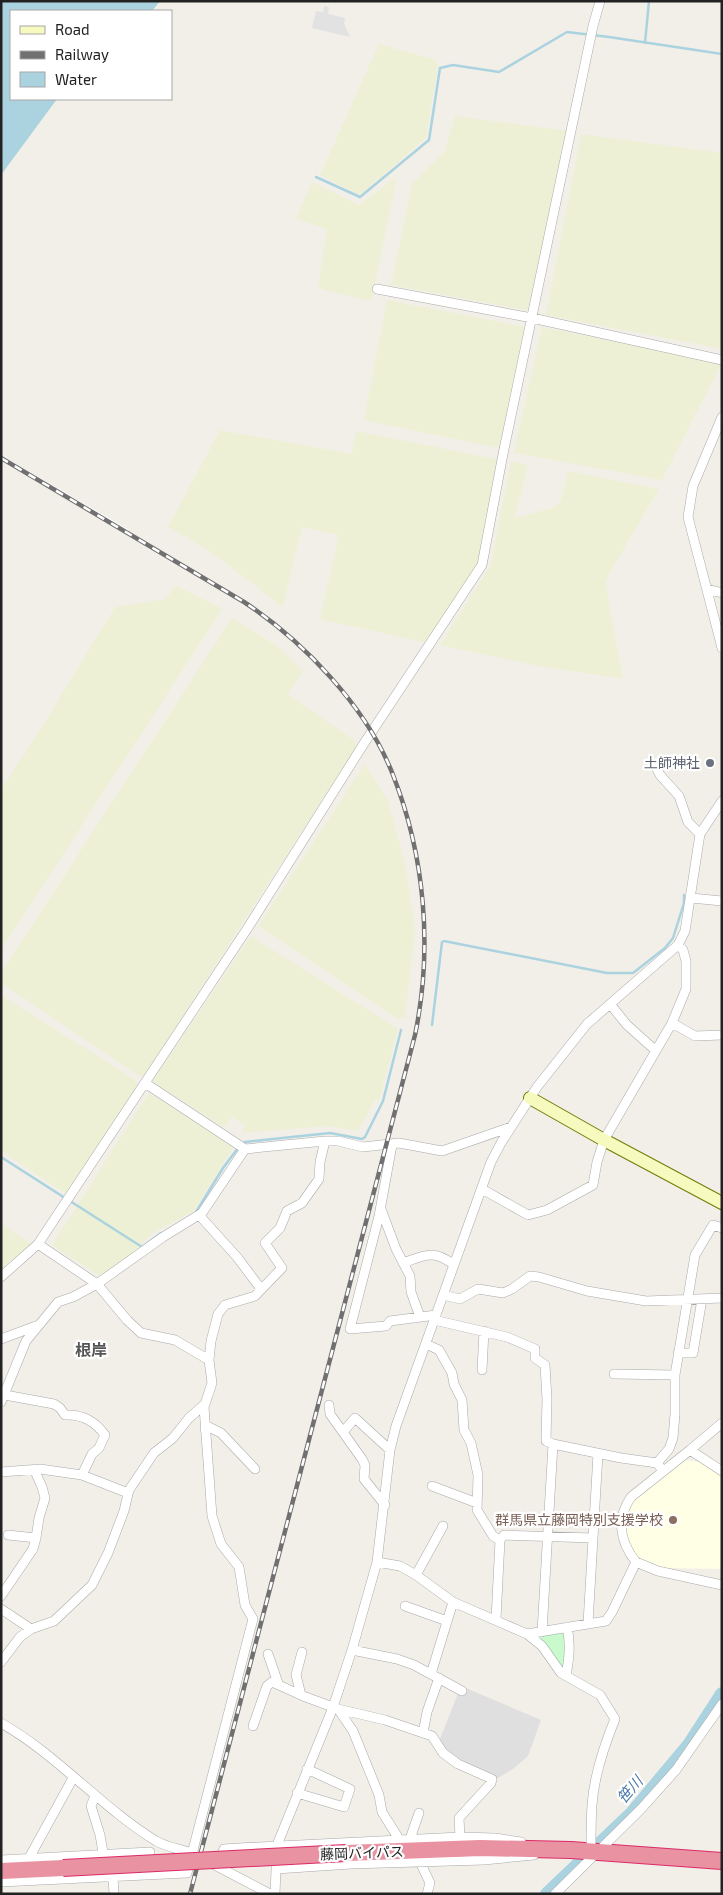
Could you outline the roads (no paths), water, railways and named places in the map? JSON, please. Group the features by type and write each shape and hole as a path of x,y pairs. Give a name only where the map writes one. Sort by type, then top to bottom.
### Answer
{"highway":[{"name":"藤岡バイパス","path":"1,1871 480,1848 594,1851 722,1861"}],"street":[{"path":"1,1277 38,1244 249,926 363,745 482,565 593,26 600,1"},
{"path":"377,289 532,318 722,360"},
{"path":"722,417 693,486 688,518 722,648"},
{"path":"707,589 722,593"},
{"path":"656,767 679,796 688,822 700,834"},
{"path":"275,1894 277,1845 307,1769 336,1707 377,1562 390,1450 396,1426 491,1162 511,1126 530,1098 587,1024 678,945 685,931 700,834 722,801"},
{"path":"691,898 722,901"},
{"path":"482,1189 528,1214 547,1210 593,1185 597,1162 604,1140 672,1023 686,989 686,961 678,945"},
{"path":"610,1004 627,1025 655,1050"},
{"path":"672,1023 695,1036 722,1035"},
{"path":"145,1083 245,1149 338,1141 363,1147 399,1143 442,1151 511,1126"},
{"path":"530,1098 722,1203"},
{"path":"1,1882 187,1873 253,1619 245,1604 239,1567 222,1544 212,1516 205,1430 205,1404 212,1383 209,1360 211,1341 218,1314 226,1305 255,1296 282,1268 265,1243 280,1228 288,1211 302,1203 319,1179 320,1162 325,1141"},
{"path":"392,1145 381,1209 350,1329 386,1326 390,1321 420,1317 435,1318 507,1337 535,1350 535,1358 545,1365 547,1399 546,1441 598,1454 657,1463 663,1471"},
{"path":"82,1475 92,1454 99,1448 105,1435 98,1425 82,1416 65,1415 54,1404 3,1395 26,1341 36,1326 58,1302 73,1298 96,1284 163,1236 199,1215 206,1208 245,1149"},
{"path":"381,1209 396,1249 410,1276 411,1292 420,1317"},
{"path":"199,1215 237,1257 261,1289"},
{"path":"657,1463 669,1449 673,1438 675,1375 695,1255 713,1225 722,1228"},
{"path":"38,1244 96,1284 127,1320 141,1333 175,1340 209,1360"},
{"path":"403,1263 427,1254 444,1257 454,1266"},
{"path":"442,1295 460,1299 478,1289 503,1292 512,1289 530,1276 587,1291 646,1301 722,1298"},
{"path":"678,1353 693,1352 702,1299"},
{"path":"1,1339 36,1326"},
{"path":"482,1370 484,1331"},
{"path":"426,1344 439,1350 452,1373 454,1384 462,1400 464,1430 471,1443 478,1475 477,1510 493,1536 500,1540"},
{"path":"614,1374 675,1375"},
{"path":"2,1661 20,1637 31,1629 54,1621 92,1585 108,1553 124,1511 128,1490 154,1453 172,1438 189,1418 205,1404"},
{"path":"329,1405 330,1414 362,1459 365,1466 364,1479 384,1505"},
{"path":"343,1432 355,1418 390,1450"},
{"path":"722,1423 631,1497 624,1507 621,1528 631,1556 636,1562 658,1571 722,1585"},
{"path":"205,1430 209,1427 221,1433 255,1469"},
{"path":"542,1632 553,1444"},
{"path":"690,1450 722,1471"},
{"path":"588,1623 598,1454"},
{"path":"1,1472 34,1469 82,1475 128,1493"},
{"path":"1,1596 33,1549 36,1538 45,1498 34,1469"},
{"path":"432,1486 477,1503"},
{"path":"416,1575 443,1526"},
{"path":"8,1535 36,1538"},
{"path":"496,1619 500,1540 504,1535 592,1538"},
{"path":"377,1562 400,1566 416,1575 452,1602 528,1634 542,1646 561,1673 600,1695 615,1719 603,1748 592,1804 594,1851"},
{"path":"528,1634 606,1621 636,1562"},
{"path":"422,1732 452,1602"},
{"path":"405,1606 447,1621"},
{"path":"1,1609 31,1629"},
{"path":"566,1676 570,1639 567,1627"},
{"path":"352,1650 397,1660 435,1676 462,1692"},
{"path":"301,1695 296,1675 302,1652"},
{"path":"268,1654 278,1683 283,1688 336,1707 385,1720 432,1736 443,1754 458,1764 492,1779 491,1783 459,1818 460,1837"},
{"path":"253,1726 267,1686 272,1682 278,1683"},
{"path":"554,1894 594,1851 641,1809 676,1770 722,1704"},
{"path":"336,1707 352,1731 379,1795 382,1812 399,1840"},
{"path":"1,1722 95,1796 159,1842 191,1853 270,1894"},
{"path":"297,1793 344,1807 350,1788 307,1769"},
{"path":"29,1858 73,1778"},
{"path":"95,1796 91,1806 100,1834 114,1894"},
{"path":"410,1839 419,1813"},
{"path":"218,1867 224,1849 277,1845 460,1837 495,1838 571,1850"},
{"path":"139,1876 150,1852 159,1842"},
{"path":"276,1869 522,1857 571,1850"},
{"path":"1,1860 150,1852"},
{"path":"420,1862 430,1884 427,1894"}],"water":[{"path":"1,1 160,1 153,10 10,10 10,100 56,100 1,175"}],"waterway":[{"path":"645,43 649,1"},
{"path":"316,177 360,197 429,140 440,68 453,65 499,72 567,32 722,54"},
{"path":"432,1025 442,942 607,973 633,973 665,948 673,938 684,903 684,895"},
{"path":"242,1144 245,1142 330,1133 362,1139 365,1137 383,1101 401,1030"},
{"path":"196,1212 223,1168 238,1148"},
{"path":"1,1157 65,1198"},
{"path":"70,1201 142,1247 161,1233"},
{"name":"笹川","path":"547,1894 632,1813 689,1745 722,1694"}],"railway":[{"path":"1,458 244,602 289,636 310,656 350,701 382,750 404,806 419,870 423,903 424,969 415,1035 190,1894"}],"place":[{"name":"土師神社","path":"710,763"},
{"name":"群馬県立藤岡特別支援学校","path":"673,1520"}],"district":[{"name":"根岸","path":"91,1350"}]}
